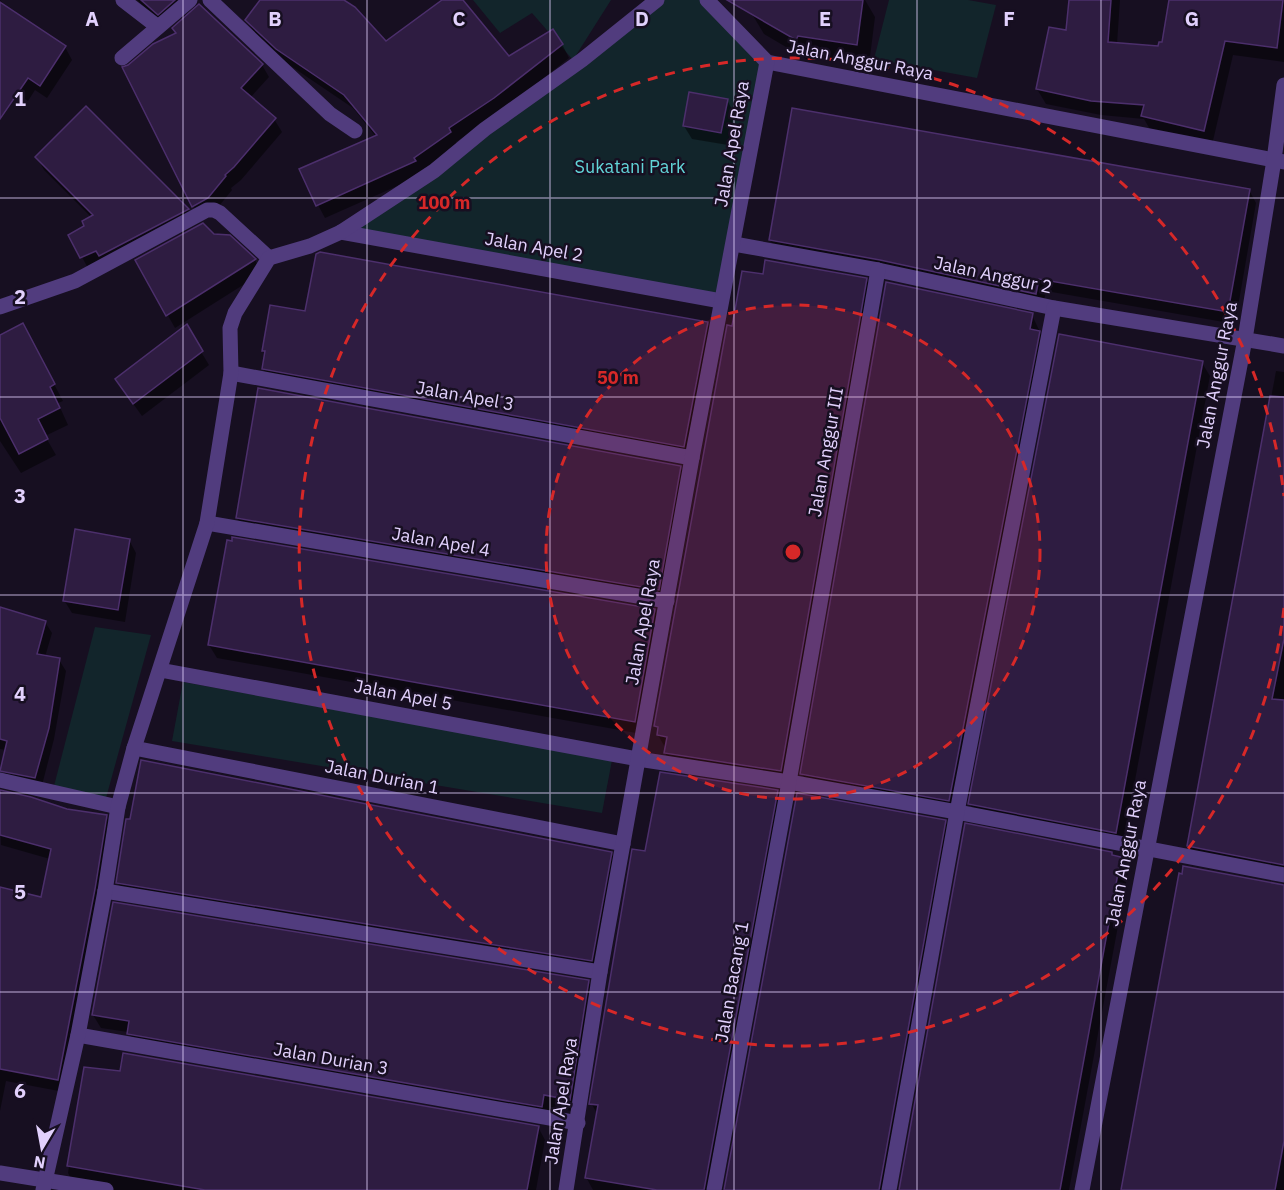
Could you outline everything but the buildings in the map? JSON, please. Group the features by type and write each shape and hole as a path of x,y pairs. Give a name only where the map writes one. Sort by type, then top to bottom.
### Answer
{"street":[{"path":"123,0 158,27"},
{"path":"122,58 190,0"},
{"path":"210,0 330,114 355,131"},
{"path":"44,1185 78,1035 118,807 134,748 207,523 231,373 230,328 235,313 269,258 310,246 341,232 434,171 485,129 582,60 657,0"},
{"name":"Jalan Anggur Raya","path":"706,0 767,62 1279,161 1082,1190"},
{"name":"Jalan Apel Raya","path":"566,1190 600,972 692,458 767,62"},
{"path":"1279,161 1284,85"},
{"path":"0,307 75,281 207,210 220,213 269,258"},
{"name":"Jalan Apel 2","path":"341,232 721,301"},
{"name":"Jalan Anggur 2","path":"734,244 878,270 1054,308 1284,346"},
{"name":"Jalan Anggur III","path":"789,782 878,270"},
{"path":"889,1190 957,812 1054,308"},
{"name":"Jalan Apel 3","path":"231,373 692,458"},
{"name":"Jalan Apel 4","path":"207,523 668,601"},
{"name":"Jalan Apel 5","path":"160,670 639,759 789,782 957,812 1279,874"},
{"name":"Jalan Durian 1","path":"134,748 623,844"},
{"path":"0,780 118,807"},
{"name":"Jalan Bacang 1","path":"714,1190 789,782"},
{"path":"105,891 600,972"},
{"name":"Jalan Durian 3","path":"78,1035 578,1123"},
{"path":"0,1173 44,1185 106,1190"}],"green space":[{"path":"473,0 611,0 573,60 532,13 500,33"},
{"name":"Sukatani Park","path":"657,0 707,0 767,62 721,301 341,232"},
{"path":"889,0 968,0 996,5 977,78 874,59"},
{"path":"95,627 151,635 106,798 54,786"},
{"path":"183,682 612,760 602,813 172,741"}]}
